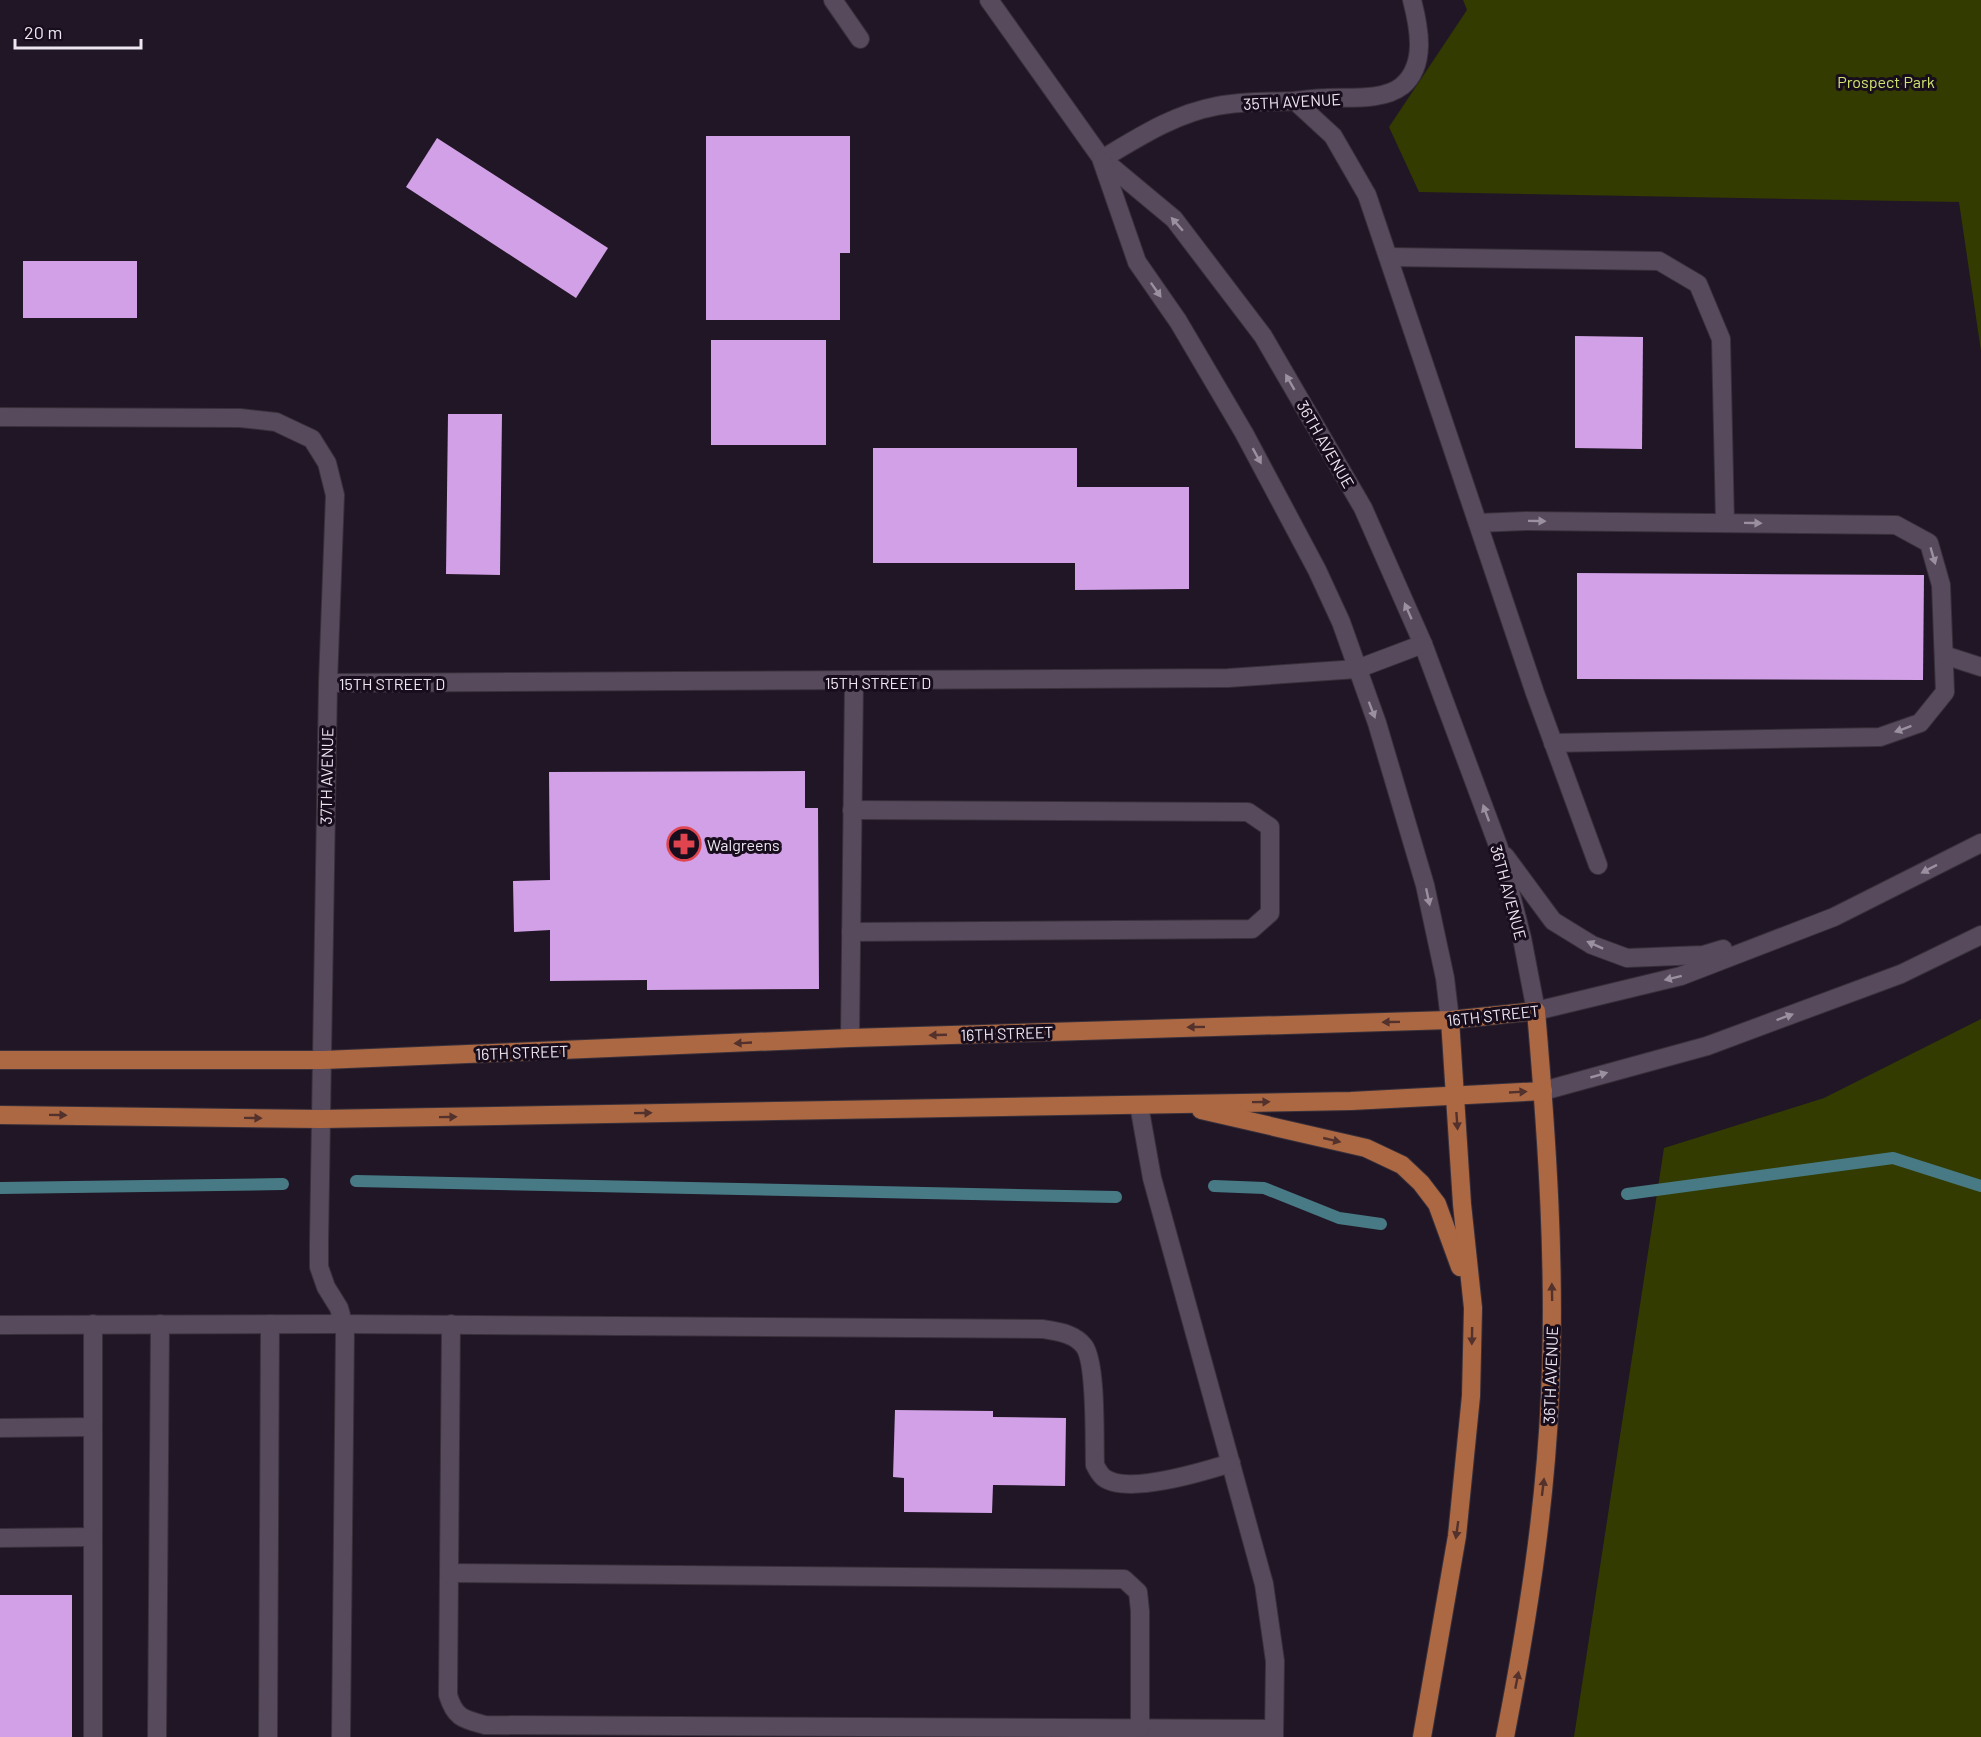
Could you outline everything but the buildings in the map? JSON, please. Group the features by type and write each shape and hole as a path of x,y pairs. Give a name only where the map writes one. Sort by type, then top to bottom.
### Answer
{"main road":[{"name":"16TH STREET","path":"0,1060 323,1060 850,1038 1450,1020 1536,1011"},
{"name":"36TH AVENUE","path":"1505,1737 1527,1626 1545,1471 1549,1407 1552,1317 1550,1196 1536,1011"},
{"name":"36TH AVENUE","path":"1422,1737 1465,1474 1471,1396 1473,1308 1450,1020"},
{"path":"0,1115 321,1119 1351,1101 1543,1091"},
{"path":"1173,1104 1366,1148 1402,1165 1421,1183 1437,1204 1451,1236 1473,1308"}],"street":[{"path":"833,0 860,39"},
{"name":"36TH AVENUE","path":"989,0 1102,159 1174,219 1263,336 1363,508 1423,644 1499,848 1522,938 1536,1011"},
{"name":"35TH AVENUE","path":"1102,159 1167,121 1216,106 1251,101 1355,98 1380,94 1401,86 1414,71 1419,47 1419,26 1412,0"},
{"path":"1295,101 1333,136 1367,195 1478,523 1598,865"},
{"name":"36TH AVENUE","path":"1102,159 1137,262 1178,321 1282,500 1341,622 1377,723 1425,885 1445,978 1450,1020"},
{"path":"1389,257 1659,261 1698,284 1721,339 1725,523"},
{"name":"37TH AVENUE","path":"0,417 240,418 276,422 312,439 327,463 335,495 328,683 319,1267 326,1287 339,1308 345,1330 340,1737"},
{"path":"1478,523 1896,525 1929,543 1941,585 1945,692 1920,723 1880,737 1554,743"},
{"name":"15TH STREET D","path":"328,683 854,682 1228,678 1357,669 1423,644"},
{"path":"1944,655 1981,668"},
{"path":"850,1038 854,682"},
{"path":"851,932 1252,928 1270,913 1270,826 1248,812 852,810"},
{"name":"16TH STREET","path":"1536,1011 1681,976 1834,917 1981,843"},
{"path":"1499,848 1554,921 1592,945 1627,958 1703,955 1834,917"},
{"path":"1543,1091 1707,1046 1901,975 1981,935"},
{"path":"451,1324 448,1695 453,1711 465,1720 485,1725 1140,1728 1274,1733 1275,1661 1264,1584 1152,1178 1139,1105"},
{"path":"93,1324 93,1737"},
{"path":"158,1737 160,1324"},
{"path":"268,1737 270,1324"},
{"path":"0,1325 451,1324 1043,1329 1070,1334 1085,1347 1091,1369 1095,1465 1102,1477 1117,1483 1155,1482 1196,1474 1231,1463"},
{"path":"0,1428 93,1427"},
{"path":"0,1538 93,1537"},
{"path":"448,1573 1124,1579 1138,1592 1140,1728"}],"green space":[{"name":"Prospect Park","path":"1463,0 1981,0 1981,351 1959,202 1419,192 1389,127 1467,10"},
{"path":"1981,1019 1981,1737 1574,1737 1664,1148 1824,1098"}],"waterway":[{"path":"1627,1194 1893,1158 1981,1186"},
{"path":"356,1181 1116,1197"},
{"path":"0,1188 283,1184"},
{"path":"1214,1186 1264,1188 1339,1218 1381,1224"}],"place":[{"name":"Walgreens","path":"684,844"}]}
